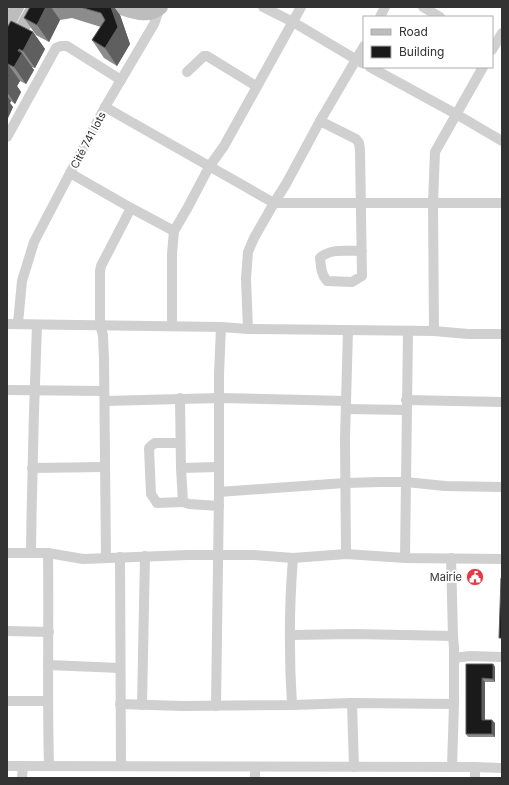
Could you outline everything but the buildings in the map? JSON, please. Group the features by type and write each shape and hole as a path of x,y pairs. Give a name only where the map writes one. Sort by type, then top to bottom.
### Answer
{"main road":[{"path":"7,26 17,7"},
{"path":"7,55 34,7"},
{"path":"118,7 149,14 156,11 160,7"}],"street":[{"name":"Cité 741 lots","path":"18,323 22,281 34,242 105,107 154,24 160,7"},
{"path":"263,7 293,22 360,61"},
{"path":"172,326 172,254 174,230 209,167 224,146 301,7"},
{"path":"380,16 385,7"},
{"path":"423,7 438,16"},
{"path":"493,46 502,33"},
{"path":"7,138 56,48 67,46 121,80"},
{"path":"248,329 246,279 248,252 254,238 286,184 320,121 360,61 363,50"},
{"path":"187,72 201,58 207,56 256,86"},
{"path":"372,68 502,141"},
{"path":"434,331 433,203 435,152 482,68"},
{"path":"105,107 274,203 502,203"},
{"path":"320,121 349,135 359,143 362,251 362,276 356,281 327,281 323,276 320,258 324,254 329,252 362,251"},
{"path":"70,173 131,208 174,230"},
{"path":"106,557 105,396 103,335 100,325 100,278 101,266 131,208"},
{"path":"7,324 221,326 248,329 434,331 468,334 502,334"},
{"path":"31,552 33,422 36,390 37,325"},
{"path":"216,706 219,556 219,374 221,326"},
{"path":"346,554 345,439 348,330"},
{"path":"405,558 408,331"},
{"path":"7,390 36,390 105,396 220,398 346,405 502,402"},
{"path":"180,398 180,443 183,502"},
{"path":"180,443 155,443 149,448 151,494 157,502 183,502 189,504 219,506"},
{"path":"32,468 105,467"},
{"path":"181,468 218,467"},
{"path":"219,492 345,483 406,482 445,486 502,487"},
{"path":"7,553 48,553 83,559 188,555 254,555 293,558 346,554 405,558 502,559"},
{"path":"48,553 49,766"},
{"path":"142,705 142,624 145,556"},
{"path":"120,557 121,766"},
{"path":"292,705 290,681 290,635 293,558"},
{"path":"451,558 452,636 454,658 452,767"},
{"path":"7,631 49,632"},
{"path":"290,635 452,636"},
{"path":"454,658 470,656 502,657"},
{"path":"48,665 120,668"},
{"path":"7,701 48,701"},
{"path":"120,704 216,706 352,703 454,704"},
{"path":"352,703 354,767"},
{"path":"7,766 502,768"},
{"path":"22,778 23,767"},
{"path":"183,767 183,778"},
{"path":"255,767 255,778"},
{"path":"330,767 330,778"},
{"path":"475,767 475,778"}],"place":[{"name":"Mairie","path":"475,577"}]}
